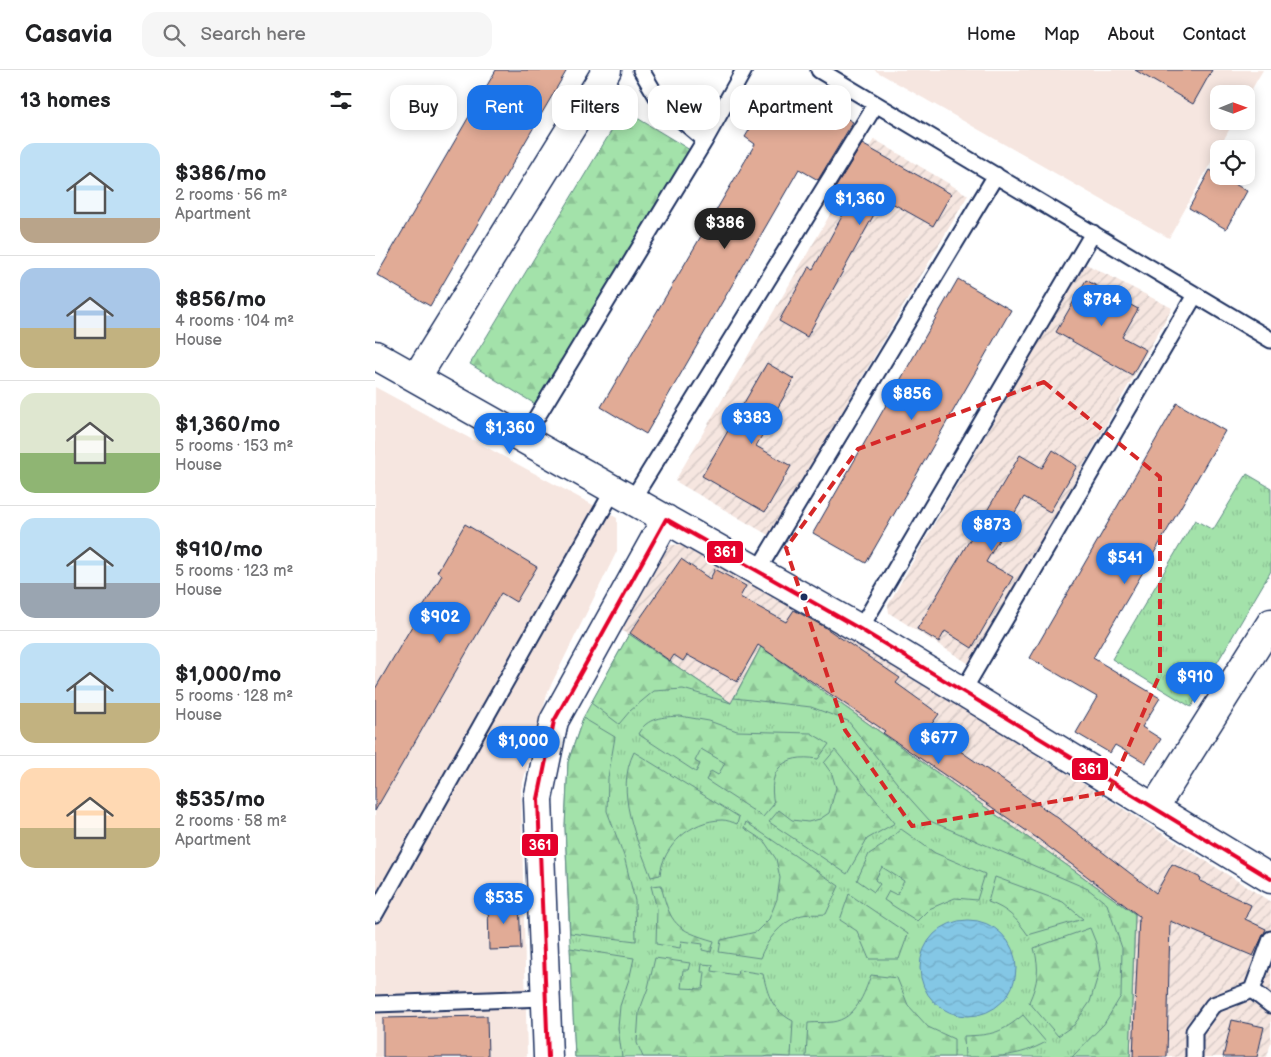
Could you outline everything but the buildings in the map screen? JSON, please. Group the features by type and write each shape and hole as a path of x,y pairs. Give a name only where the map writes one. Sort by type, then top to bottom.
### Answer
{"street":[{"path":"416,378 607,70"},
{"path":"375,355 860,629 1271,879"},
{"path":"548,1057 538,798 554,721 665,518"},
{"path":"1155,808 1271,623"}],"lane":[{"path":"641,70 660,102 705,140"},
{"path":"523,438 705,140 745,70"},
{"path":"819,70 1271,340"},
{"path":"375,914 623,494 876,104"},
{"path":"758,570 996,175"},
{"path":"860,629 1093,233"},
{"path":"963,692 1195,295"},
{"path":"1253,990 1271,939"},
{"path":"1253,990 1271,1006"},
{"path":"1194,1057 1194,1031 1213,1005 1253,990"},
{"path":"375,1004 545,998"}],"highlighted area":[{"path":"1044,382 1160,477 1160,674 1109,792 912,826 845,730 786,548 858,449"}],"shaded area":[{"path":"874,70 1263,70 1254,85 1210,85 1210,130 1229,130 1223,140 1210,140 1210,164 1169,238"},
{"path":"874,139 968,195 770,536 675,481"},
{"path":"1084,263 1172,308 971,665 889,613 888,605"},
{"path":"375,387 617,518 617,551 548,691 521,789 527,1057 375,1057"},
{"path":"699,544 817,616 1271,902 1271,1042 1267,1057 1130,1057 1134,913 761,647 731,703 618,628 667,545"}],"green space":[{"path":"638,118 648,125 648,130 657,130 690,150 535,404 470,364 612,130 638,130"},
{"path":"1247,474 1271,488 1271,571 1191,707 1112,659 1195,520 1213,530"},
{"path":"629,634 731,703 761,647 1135,914 1130,1057 575,1057 565,827 568,762 583,718"},
{"path":"629,634 731,703 683,689 654,691 630,711 619,724 591,703"},
{"path":"761,647 1135,914 1130,1057 1072,1057 1104,1024 1121,996 1122,948 1107,904 1088,889 930,821 904,792 848,721 811,707 734,698"},
{"path":"680,716 709,721 737,731 811,733 829,744 818,759 795,759 780,766 773,782 774,804 763,817 706,780 711,771 718,775 725,763 701,749 695,761 700,764 696,772 638,734 651,721"},
{"path":"583,718 615,737 608,778 607,811 624,856 635,901 636,941 570,933 565,827 568,762"},
{"path":"835,750 895,823 867,839 847,874 769,822 779,810 792,820 808,822 820,819 829,813 836,788 832,774 824,763"},
{"path":"634,752 739,817 737,824 724,820 711,821 690,830 673,845 667,854 662,864 660,875 651,877 634,831 627,799 628,767"},
{"path":"746,822 839,886 826,914 802,915 786,923 770,939 760,958 719,952 721,940 756,932 769,919 777,899 780,878 776,859 764,841 744,828"},
{"path":"901,829 935,853 985,874 977,900 955,898 929,909 917,921 884,900 889,891 897,895 904,881 882,867 875,880 880,884 874,892 857,880 869,854"},
{"path":"995,877 1063,902 1083,919 1028,935 1011,915 988,902"},
{"path":"661,885 668,909 677,924 691,933 714,941 711,952 702,950 703,944 681,941 680,948 656,944 657,909 651,886"},
{"path":"849,894 908,934 899,959 869,959 857,931 840,920"},
{"path":"1090,928 1096,943 1100,969 1090,1002 1074,1025 1058,1036 1029,1002 1037,975 1034,948"},
{"path":"570,948 634,958 620,1006 618,1028 622,1057 575,1057"},
{"path":"655,958 690,963 688,970 683,970 681,988 703,989 705,972 701,972 702,964 713,965 712,971 737,975 738,970 763,974 772,1002 780,1012 793,1021 791,1057 643,1057 637,1043 639,1012 648,988"},
{"path":"871,975 897,978 908,1005 928,1027 954,1039 954,1057 806,1057 808,1023 832,1022 847,1016 858,1005"},
{"path":"1023,1015 1046,1042 1026,1051 1007,1055 965,1057 964,1036 996,1032 1009,1026"}],"water":[{"path":"968,920 986,923 1002,934 1013,950 1016,968 1013,986 1002,1002 986,1013 968,1016 950,1013 934,1002 923,986 920,968 923,950 934,934 950,923"}],"transit line":[{"name":"361","path":"548,1057 538,799 554,721 666,519 860,629 1271,879"}]}
